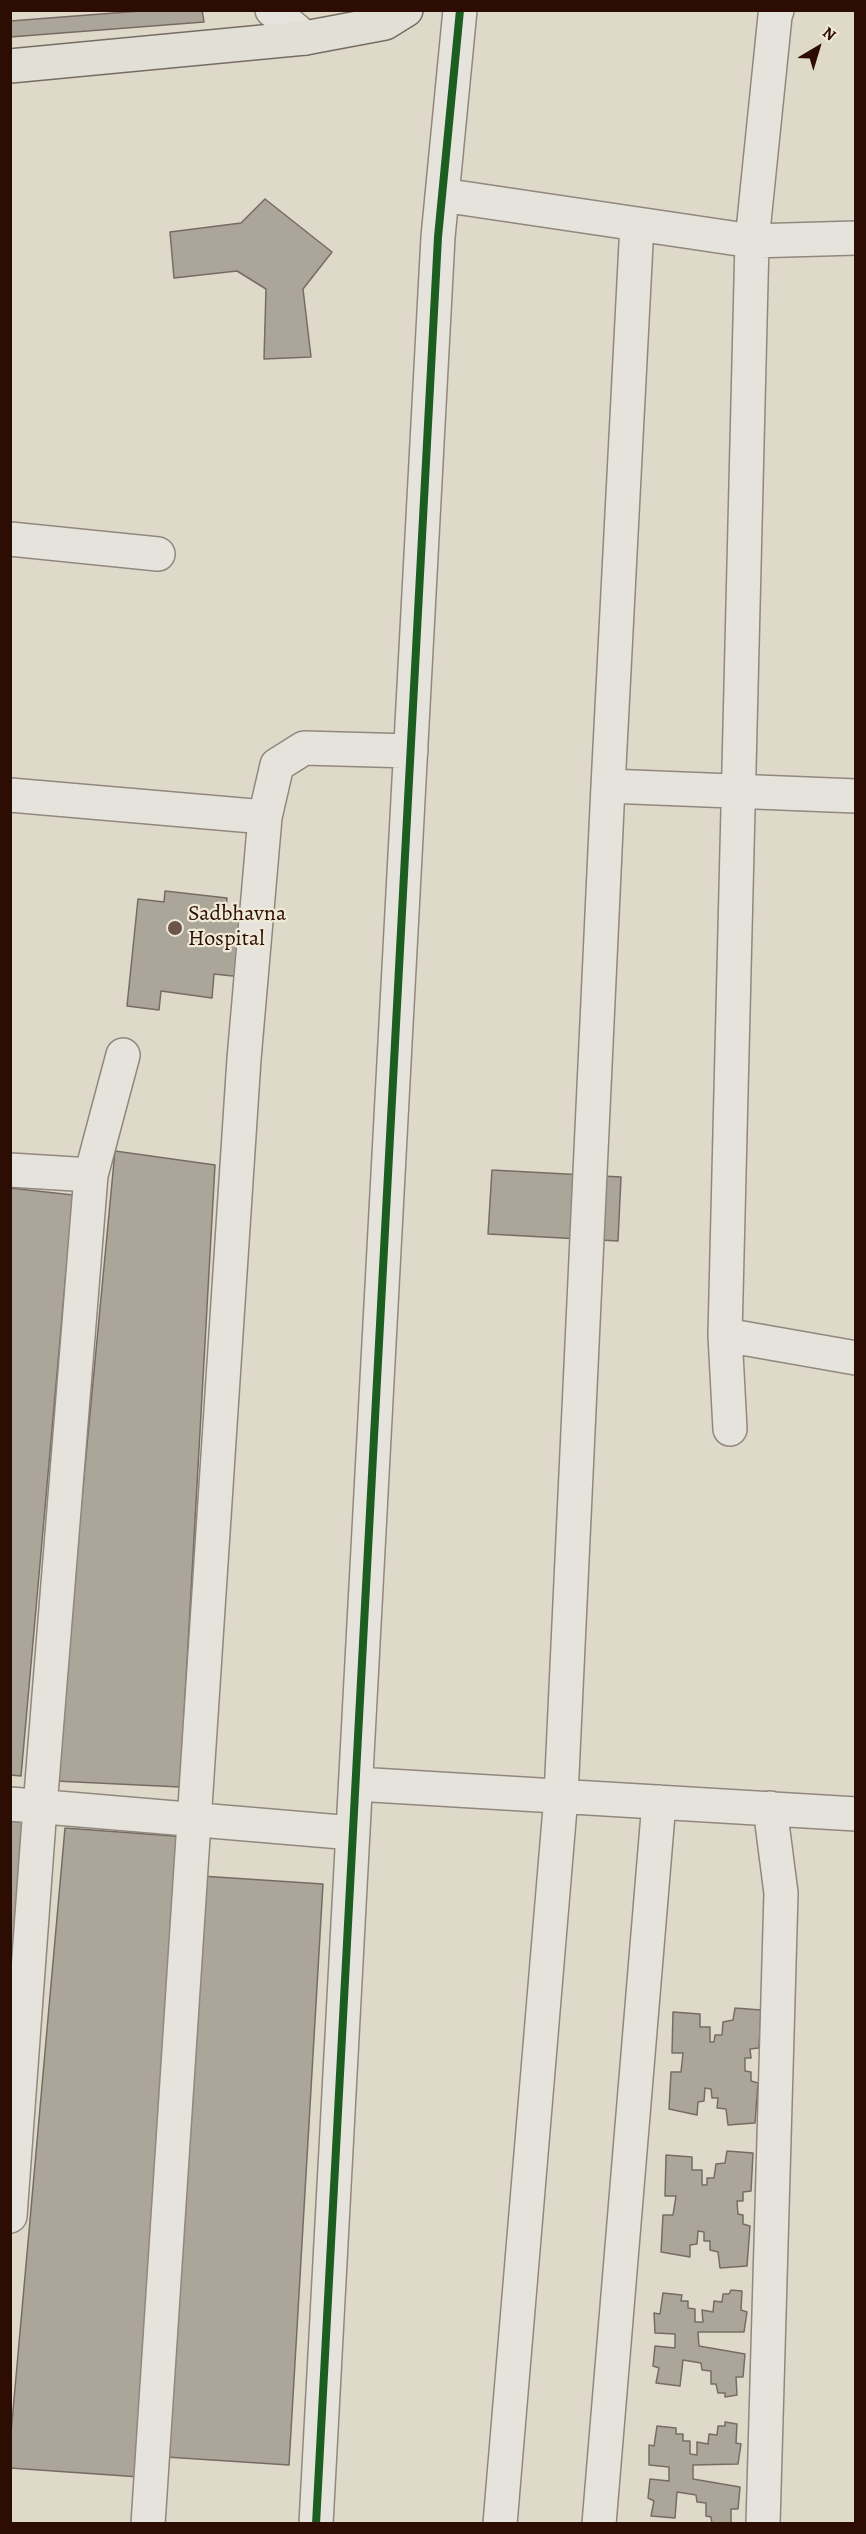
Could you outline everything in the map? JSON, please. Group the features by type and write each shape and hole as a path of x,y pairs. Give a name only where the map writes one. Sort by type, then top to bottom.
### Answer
{"main road":[{"path":"10,66 305,38 386,23 406,10"}],"street":[{"path":"272,10 305,38"},
{"path":"316,2523 442,195 460,10"},
{"path":"730,1429 725,1335 752,241 777,10"},
{"path":"442,195 752,241 855,238"},
{"path":"501,2523 561,1796 608,786 638,224"},
{"path":"10,539 158,554"},
{"path":"148,2523 244,1059 265,817 277,765 304,748 411,751"},
{"path":"608,786 855,796"},
{"path":"10,795 265,817"},
{"path":"10,2216 25,1806 92,1175 123,1055"},
{"path":"10,1170 92,1175"},
{"path":"725,1335 855,1358"},
{"path":"356,1784 855,1814"},
{"path":"599,2523 658,1802"},
{"path":"25,1806 353,1833"},
{"path":"762,2523 781,1893 770,1808"}],"building":[{"path":"153,10 202,10 204,22 10,37 10,21"},
{"path":"265,199 332,252 303,289 311,357 264,359 266,289 237,271 174,278 170,232 241,223"},
{"path":"165,891 227,898 226,909 248,912 242,977 214,974 212,998 161,991 159,1010 127,1006 138,899 164,902"},
{"path":"115,1151 215,1165 180,1787 55,1781"},
{"path":"492,1170 621,1177 618,1241 488,1234"},
{"path":"10,1188 73,1195 21,1776 10,1775"},
{"path":"10,1821 23,1822 10,2018"},
{"path":"65,1828 187,1837 140,2477 10,2468 10,2444"},
{"path":"201,1876 323,1884 289,2465 166,2457"},
{"path":"735,2008 761,2010 759,2048 750,2049 751,2058 745,2058 745,2071 751,2072 751,2081 758,2083 755,2123 728,2125 726,2109 717,2108 718,2098 712,2098 711,2089 705,2088 704,2101 698,2102 697,2115 669,2109 671,2072 681,2072 683,2053 672,2053 673,2012 700,2014 700,2027 710,2027 710,2042 714,2042 715,2035 722,2035 723,2022 733,2020"},
{"path":"727,2151 753,2153 751,2191 743,2192 743,2201 737,2201 738,2214 743,2215 743,2224 750,2226 747,2266 720,2268 718,2252 710,2250 710,2241 704,2241 704,2232 698,2231 697,2244 690,2245 690,2257 661,2252 663,2215 673,2215 676,2196 665,2196 666,2155 692,2157 692,2170 702,2170 702,2185 707,2185 707,2178 714,2178 716,2164 725,2163"},
{"path":"731,2290 742,2291 741,2310 747,2312 744,2332 698,2332 699,2346 745,2354 743,2377 736,2377 737,2395 725,2397 725,2393 718,2393 716,2384 711,2384 711,2371 702,2370 701,2363 683,2360 680,2386 656,2383 659,2368 653,2366 655,2346 675,2348 675,2334 655,2333 654,2313 660,2314 663,2293 682,2295 681,2301 688,2301 688,2308 695,2309 695,2322 703,2322 702,2310 713,2312 714,2301 722,2302 723,2294 729,2294"},
{"path":"725,2422 737,2424 736,2443 741,2444 738,2464 693,2465 693,2479 740,2487 738,2509 731,2509 731,2524 712,2524 711,2517 706,2516 706,2503 697,2502 696,2495 677,2492 675,2518 651,2516 654,2501 648,2498 650,2479 669,2481 669,2467 649,2465 649,2445 654,2446 657,2426 676,2428 676,2434 683,2434 683,2441 690,2441 690,2454 697,2455 697,2442 708,2444 709,2434 717,2435 718,2426 725,2426"}],"cycle path":[{"path":"316,2524 438,237 460,10"}],"place":[{"name":"Sadbhavna Hospital","path":"175,928"}]}
